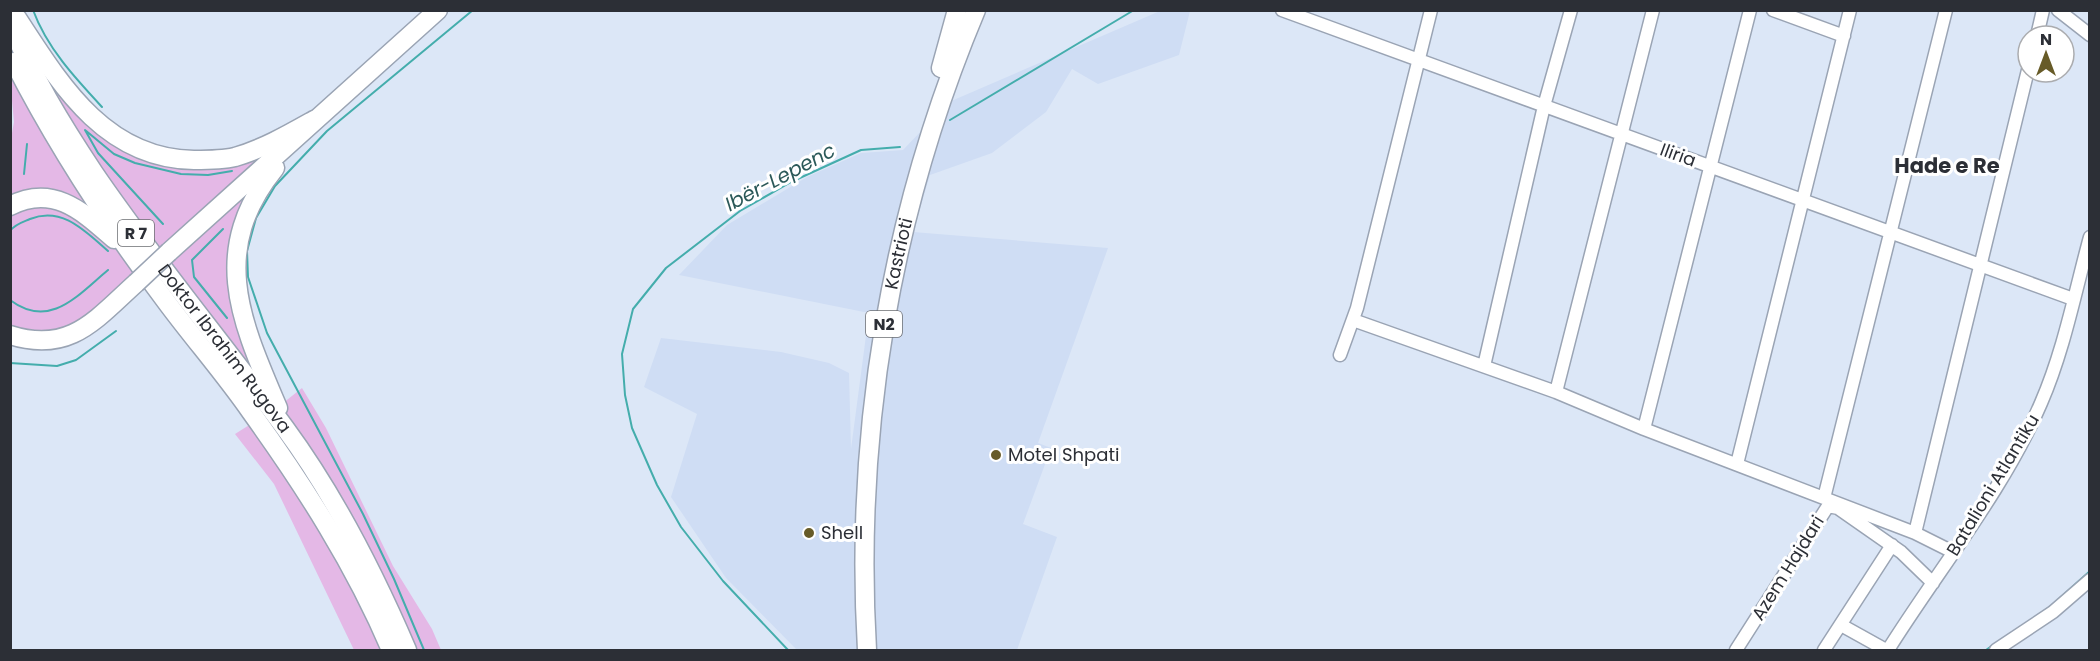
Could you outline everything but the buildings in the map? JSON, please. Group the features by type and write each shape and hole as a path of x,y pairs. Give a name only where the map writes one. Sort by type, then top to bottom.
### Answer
{"highway":[{"path":"12,10 73,96 95,121 135,148 162,157 182,160 233,157 258,149 314,120"},
{"path":"10,335 44,342 70,336 85,328 438,10"},
{"path":"941,68 957,10"},
{"name":"Kastrioti","path":"855,651 853,509 868,346 886,252 898,204 941,68 964,10"},
{"name":"Kastrioti","path":"867,651 865,510 869,443 880,349 898,254 923,158 976,10"},
{"name":"Doktor Ibrahim Rugova","path":"10,22 21,49 58,120 121,212 286,429 332,499 378,583 407,651"},
{"name":"Doktor Ibrahim Rugova","path":"10,55 42,116 132,255 250,411 328,525 391,651"},
{"path":"286,429 245,327 236,287 238,239 244,218 262,184 314,120"},
{"path":"10,206 28,200 64,201 90,216 132,255"}],"street":[{"name":"Iliria","path":"1282,10 2073,299"},
{"path":"1340,355 1353,320 1431,10"},
{"path":"1484,366 1544,106 1571,10"},
{"path":"1556,392 1653,10"},
{"path":"1644,429 1750,10"},
{"path":"1773,10 1844,36"},
{"path":"1737,464 1850,10"},
{"path":"1824,498 1946,10"},
{"path":"2058,10 2090,35"},
{"path":"1915,533 2025,84"},
{"name":"Batalioni Atlantiku","path":"1840,625 1887,651 1953,552 2007,467 2041,403 2090,237"},
{"path":"1353,320 1556,392 1644,429 1915,533 1953,552"},
{"name":"Azem Hajdari","path":"1736,651 1828,506 1834,506 1844,512 1892,545 1932,583"},
{"path":"1824,651 1892,545"},
{"path":"1996,651 2053,612 2090,580"}],"shaded area":[{"path":"1160,11 1190,11 1179,55 1098,84 1072,69 1046,112 992,153 930,175 913,232 1108,248 1038,443 1051,448 1023,524 1057,537 1017,650 797,650 726,578 671,497 697,414 644,387 661,338 781,352 829,363 849,373 851,449 869,313 679,275 727,225 807,177 861,153 903,150 949,102"},
{"path":"16,22 75,105 166,160 272,148 161,250 121,198 67,119"},
{"path":"14,77 92,207 89,212 11,201 10,144 14,122 10,79"},
{"path":"265,172 231,264 270,396 170,262"},
{"path":"59,205 106,238 134,271 100,305 70,327 50,333 16,328 11,326 11,213 17,209"},
{"path":"302,388 326,428 393,566 432,629 441,650 354,650 274,484 235,434 278,407"}],"waterway":[{"path":"33,10 54,50 102,107"},
{"path":"424,650 363,514 267,333 248,277 247,251 256,218 275,186 327,131 473,10"},
{"name":"Ibër-Lepenc","path":"950,120 1134,10"},
{"path":"163,224 98,153 85,130 114,154 135,163 181,174 208,175 232,171"},
{"path":"24,174 27,144"},
{"name":"Ibër-Lepenc","path":"788,650 723,581 681,527 657,485 632,428 625,395 622,354 633,309 666,268 740,211 791,182 861,150 900,147"},
{"path":"10,231 17,225 42,216 63,218 82,229 108,251"},
{"path":"223,229 192,260 194,277 227,318"},
{"path":"10,300 24,308 38,311 51,310 63,306 108,270"},
{"path":"10,363 57,366 76,360 116,331"},
{"name":"Ibër-Lepenc","path":"2038,615 2090,571"},
{"name":"Ibër-Lepenc","path":"1986,650 1993,645"}],"place":[{"name":"Motel Shpati","path":"996,455"},
{"name":"Shell","path":"809,533"}],"district":[{"name":"Hade e Re","path":"1947,166"}]}
